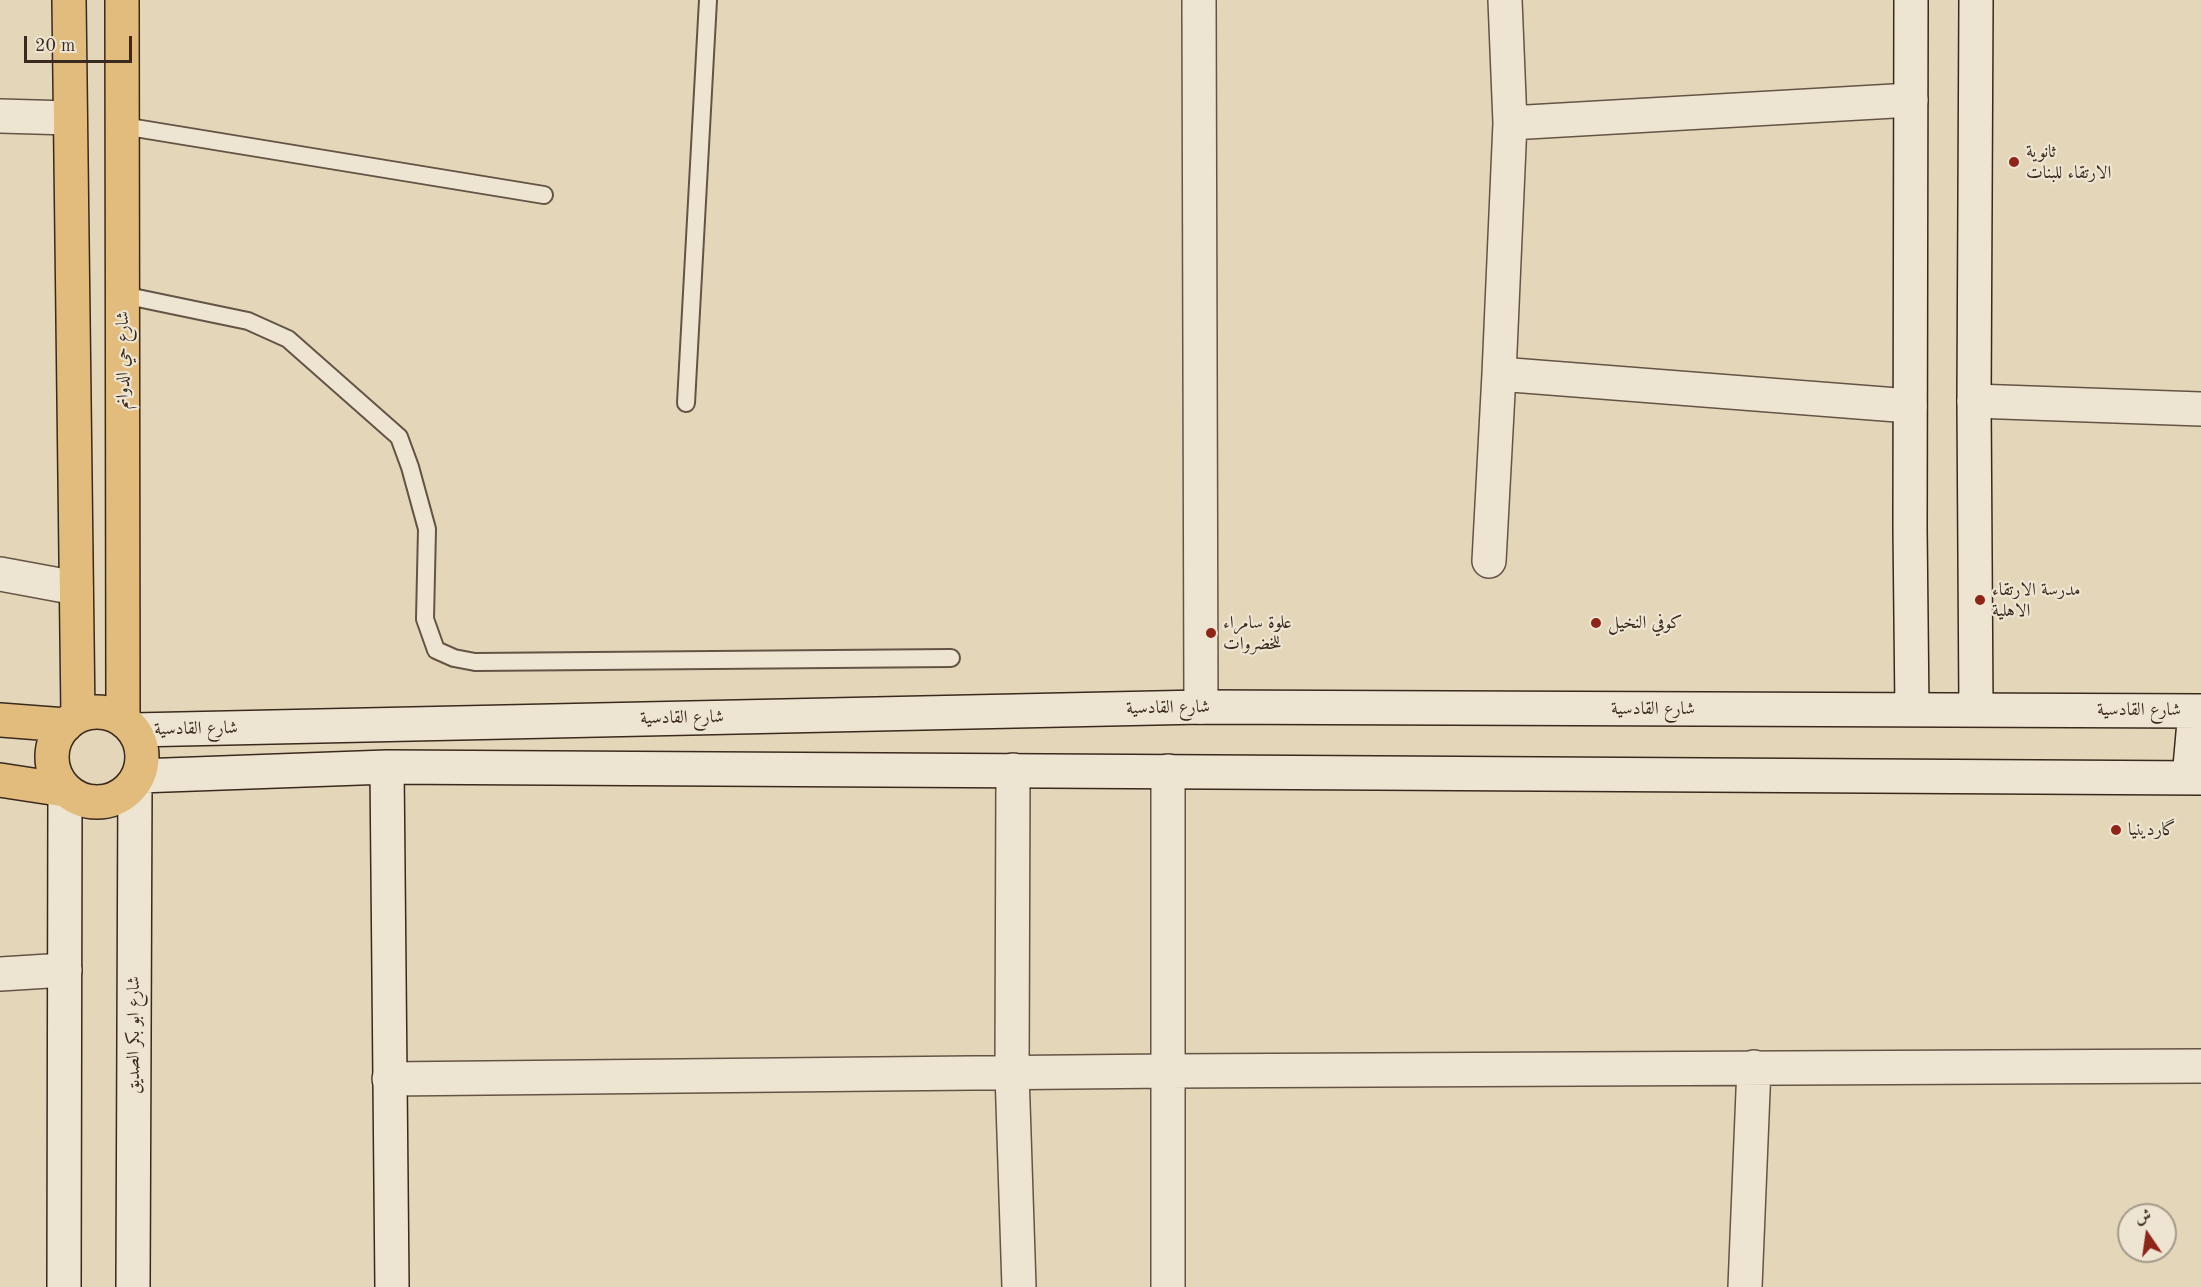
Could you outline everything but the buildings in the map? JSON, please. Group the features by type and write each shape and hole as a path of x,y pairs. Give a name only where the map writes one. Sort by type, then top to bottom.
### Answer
{"main road":[{"path":"0,720 72,720 93,711 109,713 129,725 142,745 143,760 137,779 119,797 106,802 91,802 77,798 65,790 56,778 52,764 52,750 57,736 72,720 76,588 69,0"},
{"name":"شارع حي الدوانم","path":"122,0 123,295 129,725"},
{"path":"0,780 65,790"}],"street":[{"path":"1199,0 1201,707"},
{"path":"1489,561 1510,123 1505,0"},
{"path":"1911,0 1912,710"},
{"path":"1976,0 1974,401 1976,710"},
{"path":"1510,123 1911,100"},
{"path":"0,116 70,118"},
{"path":"1499,374 1910,406"},
{"path":"1974,401 2201,409"},
{"path":"0,574 76,588"},
{"name":"شارع القادسية","path":"129,725 1201,707 2198,711"},
{"path":"137,779 387,767 2195,778 2198,711"},
{"path":"387,767 392,1287"},
{"path":"1013,770 1012,1073 1019,1287"},
{"path":"1168,771 1168,1287"},
{"name":"شارع ابو بكر الصديق","path":"132,1287 137,779"},
{"path":"64,1287 65,790"},
{"path":"0,974 65,970"},
{"path":"389,1079 1168,1071 2201,1066"},
{"path":"1745,1287 1754,1067"}],"lane":[{"path":"686,403 708,0"},
{"path":"123,126 544,195"},
{"path":"123,295 248,321 288,339 399,437 427,529 425,619 436,650 454,658 475,662 951,658"}],"place":[{"name":"ثانوية الارتقاء للبنات","path":"2014,162"},
{"name":"مدرسة الارتقاء الاهلية","path":"1980,600"},
{"name":"كوفي النخيل","path":"1596,623"},
{"name":"علوة سامراء للخضروات","path":"1211,633"},
{"name":"گاردينيا","path":"2116,830"}]}
